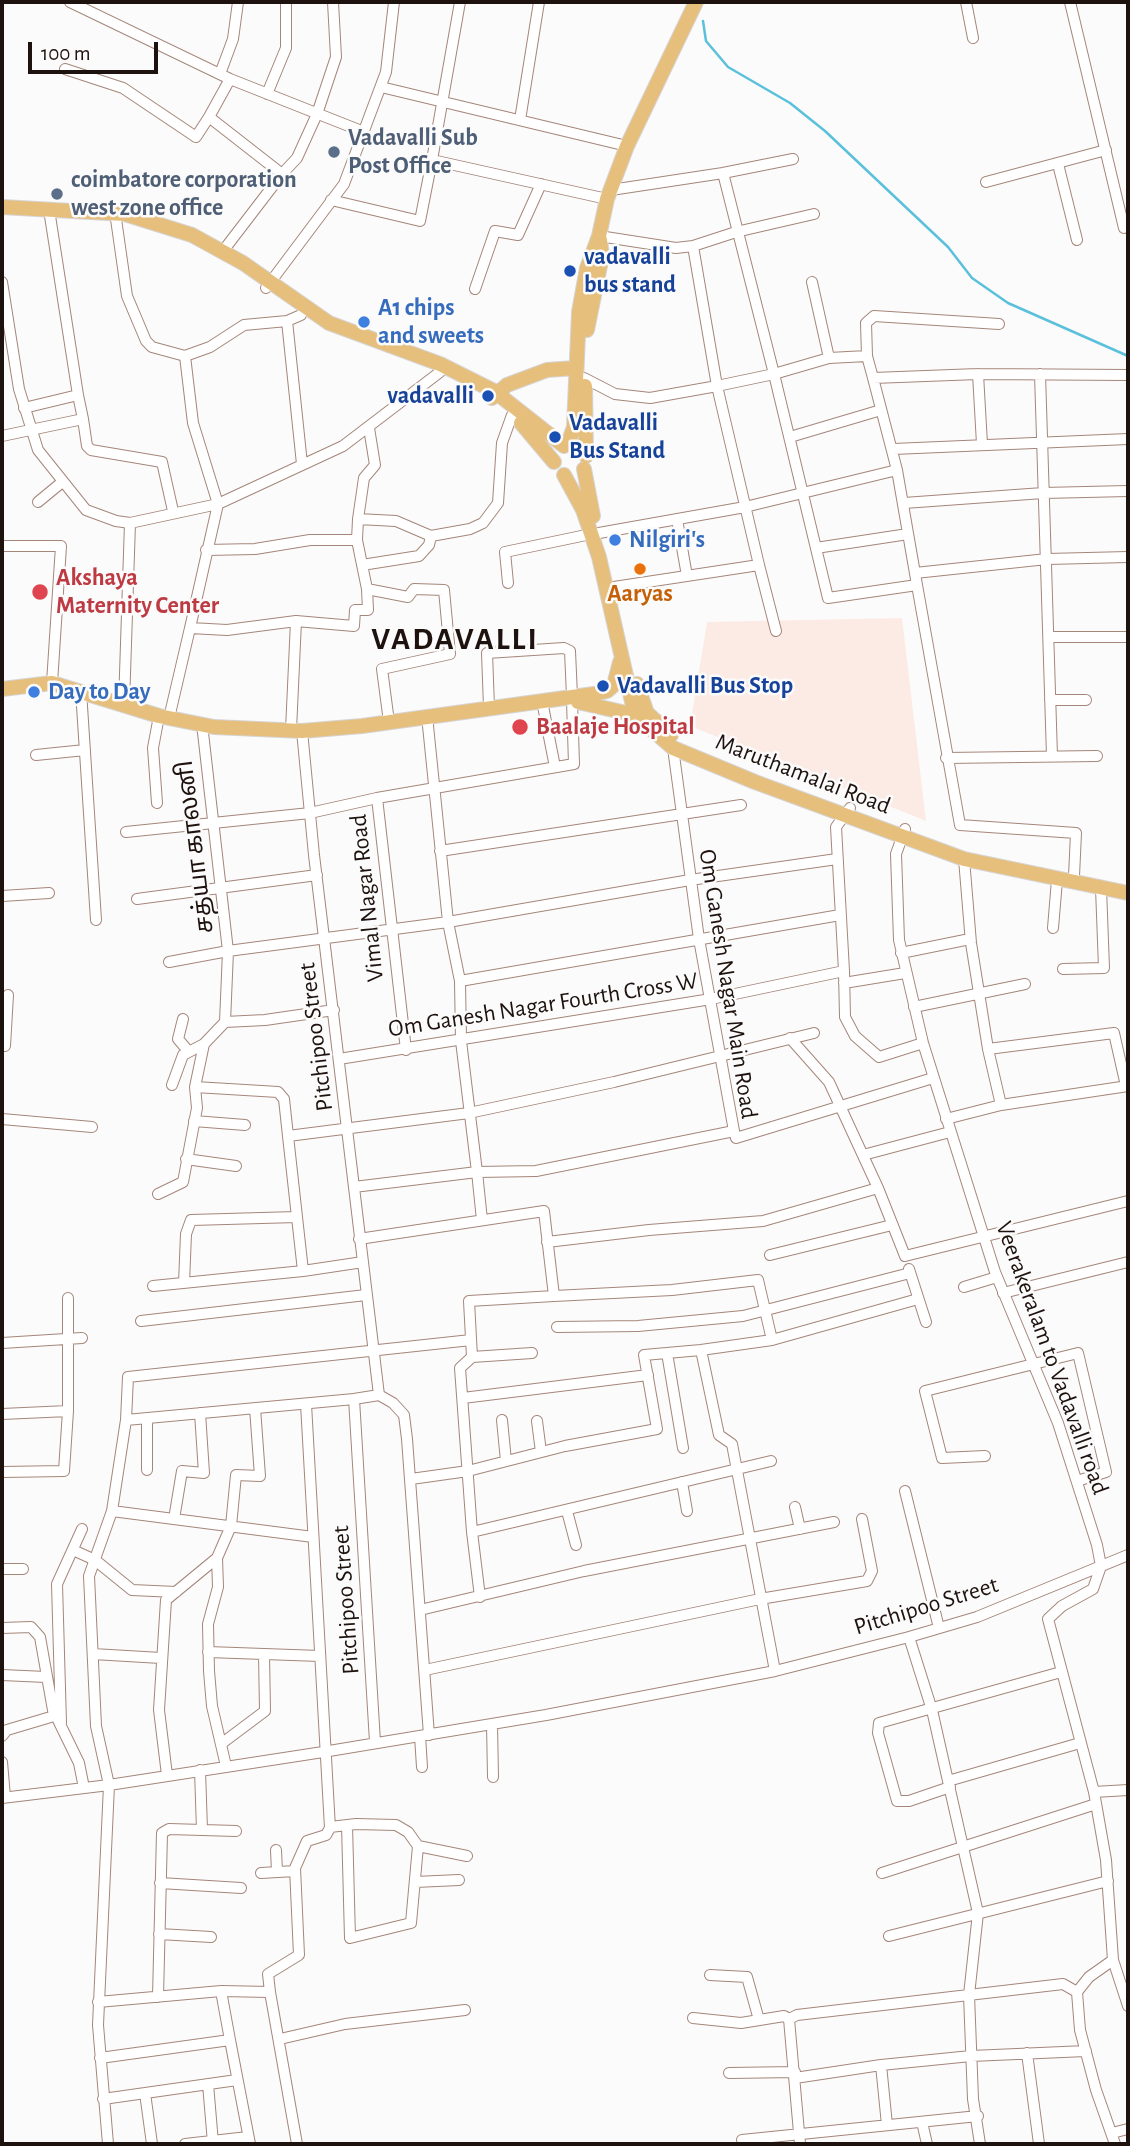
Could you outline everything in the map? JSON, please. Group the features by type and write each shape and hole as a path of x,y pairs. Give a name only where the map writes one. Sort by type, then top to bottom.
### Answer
{"main road":[{"path":"554,462 556,452 566,445 573,427 580,373 581,301 587,268 599,236 609,194 627,146 696,2"},
{"path":"2,207 125,214 192,235 223,251 269,285 294,318 494,395 564,475 573,477 585,462 577,446 566,445 494,395 419,355 328,323 269,285 193,241 116,219 2,216"},
{"path":"494,395 547,370 580,373"},
{"name":"Maruthamalai Road","path":"580,373 590,508 628,692 639,710 673,748 904,832 982,857 1128,885"},
{"name":"Maruthamalai Road","path":"564,475 595,533 614,587 639,710 685,745 847,811"},
{"path":"607,691 614,685 620,672 621,654"},
{"path":"589,702 619,701 628,692 632,668"},
{"path":"2,689 52,683 164,717 202,724 297,730 389,722 489,707 572,699 607,691 628,692"},
{"path":"572,699 639,710"},
{"name":"Maruthamalai Road","path":"904,832 964,859 1128,893"}],"street":[{"path":"65,69 123,89 196,137 209,117 225,76 238,2"},
{"path":"267,94 286,48 286,2"},
{"path":"223,251 297,158 317,114 336,57 333,2"},
{"path":"269,285 344,184 386,72 394,2"},
{"path":"331,200 420,222 444,102 460,2"},
{"path":"520,120 539,2"},
{"path":"966,2 973,38"},
{"path":"1070,2 1124,228"},
{"path":"75,3 225,76 364,132"},
{"path":"381,87 627,146"},
{"path":"209,117 282,174"},
{"path":"986,182 1105,150"},
{"path":"432,160 541,184 609,194 793,159"},
{"path":"1058,164 1077,240"},
{"path":"723,173 828,598 916,579 1047,559 1128,557"},
{"path":"475,289 495,231 518,235 541,184"},
{"path":"599,236 676,248 694,246 736,232 814,214"},
{"path":"50,216 78,395 91,450 162,462 173,511"},
{"path":"116,219 127,296 146,341 164,352 185,356 210,347 244,326 294,318 302,464"},
{"path":"694,246 717,386 776,631"},
{"path":"2,282 24,408 38,450 61,483 86,510 130,523 173,511 218,504 342,446 440,372"},
{"path":"812,282 829,358"},
{"path":"999,324 874,317 866,323 867,356 893,449 904,503 946,758 960,825 1076,833 1074,876"},
{"path":"157,803 153,748 190,628 218,504 192,423 185,356"},
{"path":"580,373 615,394 650,398 774,374 829,358 867,356"},
{"path":"873,378 978,374 1128,375"},
{"path":"978,374 982,444"},
{"path":"1040,374 1052,756"},
{"path":"24,408 78,395"},
{"path":"790,437 881,410"},
{"path":"358,519 396,521 431,536 470,529 492,515 498,503 502,443 512,415"},
{"path":"2,436 83,419"},
{"path":"190,628 227,630 296,621 354,626 355,610 368,610 367,589 357,540 365,478 375,465 369,428"},
{"path":"893,449 1128,439"},
{"path":"508,583 505,552 745,507 897,470"},
{"path":"38,502 61,483"},
{"path":"904,503 1043,493 1128,491"},
{"path":"677,519 687,576"},
{"path":"124,704 130,523"},
{"path":"816,548 908,534"},
{"path":"362,565 419,556 429,545 431,536"},
{"path":"206,551 255,549 310,540 357,540"},
{"path":"2,547 61,546 52,683"},
{"path":"614,587 759,565"},
{"path":"367,589 408,597 414,589 444,590 450,654 382,669 389,722"},
{"name":"Pitchipoo Street","path":"296,621 297,730 310,813 348,1127 371,1349 379,1395"},
{"path":"1049,636 1128,636"},
{"path":"489,707 487,653 564,648 570,650 574,764 555,766 545,701"},
{"path":"81,691 96,920"},
{"path":"1050,700 1086,700"},
{"path":"427,716 448,922 460,981 461,1041 482,1220"},
{"name":"சத்யா காலனி","path":"202,724 228,951 448,922 690,880 836,859"},
{"name":"Om Ganesh Nagar Main Road","path":"354,1187 477,1172 536,1171 734,1131 699,939 680,815 673,748"},
{"path":"36,755 85,750"},
{"path":"946,758 1097,756"},
{"name":"Vimal Nagar Road","path":"406,1050 377,798 555,766"},
{"path":"126,832 310,813 377,798"},
{"path":"440,850 741,805"},
{"path":"847,811 836,827 845,1017 855,1037 879,1057 923,1043"},
{"name":"Veerakeralam to Vadavalli road","path":"904,832 896,854 901,953 923,1043 982,1235 1003,1293 1034,1362 1077,1482 1101,1566"},
{"path":"964,859 970,939 1000,1105"},
{"path":"137,899 317,875"},
{"path":"1053,928 1057,880"},
{"path":"1063,969 1104,968 1101,888"},
{"path":"2,895 49,893"},
{"path":"460,981 840,915"},
{"path":"901,953 970,939"},
{"path":"169,962 228,951 225,1022 204,1044 183,1055 172,1085"},
{"name":"Om Ganesh Nagar Fourth Cross W","path":"339,1059 844,977 905,972"},
{"path":"914,1006 1025,984"},
{"path":"2,1046 5,1046 8,995"},
{"path":"225,1022 265,1020 334,1010"},
{"path":"184,1019 178,1039 189,1052"},
{"path":"288,1136 468,1113 614,1082 814,1033"},
{"path":"946,1119 1000,1105 1127,1086 1114,1033 988,1049"},
{"path":"790,1038 829,1082 878,1188 905,1256 926,1322"},
{"path":"158,1194 183,1182 197,1108 195,1087 204,1044"},
{"path":"734,1131 736,1138 933,1078"},
{"path":"195,1087 278,1092 284,1099 303,1271"},
{"path":"2,1119 92,1127"},
{"path":"194,1121 245,1125"},
{"path":"863,1155 950,1132"},
{"path":"186,1159 236,1166"},
{"path":"547,1242 763,1221 878,1188"},
{"path":"905,1256 982,1235 1128,1202"},
{"path":"359,1239 544,1211 554,1296"},
{"path":"184,1283 186,1234 191,1220 297,1217"},
{"path":"770,1255 892,1225"},
{"path":"153,1286 303,1271 363,1262"},
{"path":"1003,1293 1128,1262"},
{"path":"557,1327 638,1326 743,1315 910,1273"},
{"path":"964,1287 997,1277"},
{"path":"472,1357 469,1301 672,1290 758,1280 772,1340"},
{"path":"142,1321 366,1295"},
{"path":"2,1472 64,1471 68,1411 68,1298"},
{"path":"411,1479 468,1471 541,1452 657,1429 644,1355 772,1340 918,1298"},
{"path":"2,1343 82,1338"},
{"path":"108,2144 98,2002 109,1785 96,1726 89,1576 112,1511 126,1420 128,1377 471,1340"},
{"path":"701,1350 719,1434 732,1444 775,1671"},
{"path":"480,1597 472,1532 460,1368 472,1357 532,1353"},
{"path":"667,1353 683,1448"},
{"path":"985,1456 942,1458 925,1391 1078,1353 1106,1472 1077,1482"},
{"path":"463,1398 648,1375"},
{"path":"126,1420 379,1395 393,1403 404,1415 425,1670 422,1767"},
{"name":"Pitchipoo Street","path":"354,1399 376,1742 492,1724 775,1671 977,1617 1128,1555"},
{"path":"298,2144 268,1975 299,1955 295,1871 307,1841 326,1835 330,1827 323,1752 306,1404"},
{"path":"167,1775 159,1710 166,1600 217,1558 231,1527 236,1475 260,1476 255,1408"},
{"path":"2,1414 68,1411"},
{"path":"174,1519 181,1471 204,1473 200,1413"},
{"path":"147,1418 147,1470"},
{"path":"502,1420 506,1461"},
{"path":"537,1421 541,1452"},
{"path":"472,1532 771,1461"},
{"path":"682,1482 687,1511"},
{"path":"905,1491 939,1628"},
{"path":"795,1507 800,1529"},
{"path":"112,1511 313,1537"},
{"path":"567,1511 576,1545"},
{"path":"425,1670 760,1599 867,1581 872,1571 862,1519"},
{"path":"421,1610 584,1571 834,1522"},
{"path":"57,1719 57,1584 82,1529"},
{"path":"73,1550 95,1560 132,1590 176,1592"},
{"path":"217,1558 218,1587 208,1624 208,1652 212,1706 226,1766"},
{"path":"1101,1566 1093,1589 1062,1606 1048,1619 1094,1792 1108,1881 1113,1960 1128,2006"},
{"path":"2,1569 23,1569"},
{"path":"2,1628 31,1628 40,1637 46,1677 57,1719 79,1763 84,1788"},
{"path":"909,1637 932,1710 978,1913 969,1995 973,2099 978,2116 980,2144"},
{"path":"208,1652 320,1656"},
{"path":"93,1654 161,1658"},
{"path":"221,1744 265,1711 264,1654"},
{"path":"1061,1672 879,1723 878,1733 897,1801 909,1801 949,1784 1080,1743"},
{"path":"2,1675 46,1677"},
{"path":"2,1736 7,1730 57,1719"},
{"path":"492,1724 493,1777"},
{"path":"2,1762 4,1798 109,1785 376,1742"},
{"path":"200,1770 202,1830"},
{"path":"1094,1792 1128,1790"},
{"path":"882,1873 1096,1804"},
{"path":"330,1827 347,1825 396,1825 408,1832 418,1846 411,1923 349,1937 347,1825"},
{"path":"158,1997 162,1833 169,1829 236,1831"},
{"path":"418,1846 467,1856"},
{"path":"276,1850 277,1872"},
{"path":"261,1873 295,1871"},
{"path":"415,1882 459,1880"},
{"path":"889,1936 1108,1881"},
{"path":"160,1883 241,1888"},
{"path":"159,1934 211,1937"},
{"path":"1113,1960 1089,1977 1077,1992 1086,2051 1096,2090 1114,2138 1128,2129"},
{"path":"710,1975 747,1977 759,2020"},
{"path":"789,2019 797,2015 1063,1984 1077,1992"},
{"path":"98,2002 221,1991 270,1992"},
{"path":"185,2144 249,2141 221,1991"},
{"path":"280,2039 345,2024 465,2010"},
{"path":"692,2018 741,2023 784,2016 789,2019"},
{"path":"789,2019 800,2139"},
{"path":"100,2058 230,2040"},
{"path":"729,2073 795,2075 971,2056 1086,2051"},
{"path":"1027,2053 1039,2144"},
{"path":"881,2065 887,2125"},
{"path":"103,2099 237,2080"},
{"path":"208,2084 213,2143"},
{"path":"145,2093 152,2144"},
{"path":"742,2140 800,2139 887,2125 978,2116"},
{"path":"922,2122 927,2144"}],"shaded area":[{"path":"902,618 926,821 690,726 707,622"}],"waterway":[{"path":"703,21 706,41 728,67 790,103 825,131 948,247 972,278 1008,303 1128,356"}],"place":[{"name":"Vadavalli Sub Post Office","path":"334,152"},
{"name":"coimbatore corporation west zone office","path":"57,194"},
{"name":"vadavalli bus stand","path":"570,271"},
{"name":"A1 chips and sweets","path":"364,322"},
{"name":"vadavalli","path":"488,396"},
{"name":"Vadavalli Bus Stand","path":"555,437"},
{"name":"Nilgiri's","path":"615,540"},
{"name":"Aaryas","path":"640,569"},
{"name":"Akshaya Maternity Center","path":"40,592"},
{"name":"Vadavalli Bus Stop","path":"603,686"},
{"name":"Day to Day","path":"34,692"},
{"name":"Baalaje Hospital","path":"520,727"}],"district":[{"name":"VADAVALLI","path":"455,639"}]}
